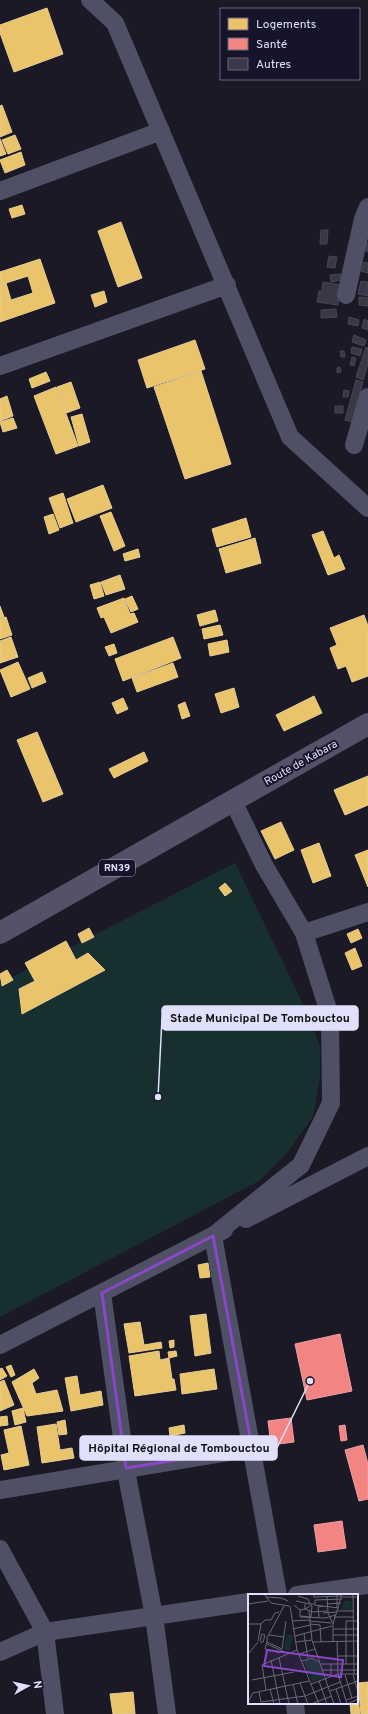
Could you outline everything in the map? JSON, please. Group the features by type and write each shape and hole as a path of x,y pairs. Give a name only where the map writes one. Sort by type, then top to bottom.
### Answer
{"main road":[{"name":"Route de Kabara","path":"233,801 368,724"},
{"name":"RN39","path":"0,933 233,801"}],"street":[{"path":"90,0 115,23 290,437 368,508"},
{"path":"0,191 161,131"},
{"path":"346,295 363,219 368,207"},
{"path":"0,366 227,286"},
{"path":"354,445 368,397"},
{"path":"213,1236 301,1165 330,1103 330,1016 304,933 264,864 233,801"},
{"path":"304,933 368,912"},
{"path":"0,1345 368,1156"},
{"path":"213,1236 278,1594"},
{"path":"102,1293 126,1468 154,1616 167,1714"},
{"path":"0,1490 252,1448"},
{"path":"0,1549 45,1632 55,1714"},
{"path":"303,1594 368,1584"},
{"path":"0,1652 45,1632 248,1602"},
{"path":"294,1704 296,1714"}],"highlighted area":[{"path":"213,1236 252,1448 126,1468 102,1293"}],"green space":[{"path":"235,863 306,1010 320,1047 320,1077 313,1117 287,1153 259,1181 0,1317 0,983"}],"building: Logements":[{"path":"47,8 63,54 14,72 0,33 0,25"},
{"path":"2,105 12,132 0,137 0,106"},
{"path":"15,135 21,149 8,154 2,140"},
{"path":"0,139 6,154 0,156"},
{"path":"21,152 25,165 5,173 0,160"},
{"path":"22,205 25,214 12,218 9,209"},
{"path":"121,222 142,278 118,287 98,231"},
{"path":"40,259 55,303 0,322 0,272","holes":["28,276 33,293 11,300 6,283"]},
{"path":"104,291 107,302 95,307 91,295"},
{"path":"195,340 205,369 147,388 138,360"},
{"path":"201,371 231,464 185,479 154,387"},
{"path":"46,372 50,381 32,388 29,379"},
{"path":"71,382 80,408 66,413 57,387"},
{"path":"56,387 78,446 56,454 34,396"},
{"path":"7,396 13,416 0,421 0,399"},
{"path":"82,414 90,442 79,446 71,417"},
{"path":"13,418 17,428 3,432 0,422"},
{"path":"103,485 112,508 76,522 67,499"},
{"path":"63,493 73,523 60,528 49,498"},
{"path":"111,512 125,546 114,551 100,516"},
{"path":"53,514 59,530 49,534 44,517"},
{"path":"246,518 251,537 217,547 212,529"},
{"path":"323,531 334,558 339,555 345,569 328,575 312,535"},
{"path":"255,538 261,563 226,573 219,549"},
{"path":"138,549 140,557 125,561 123,554"},
{"path":"120,575 125,589 106,595 101,582"},
{"path":"100,582 104,596 94,599 90,585"},
{"path":"132,596 138,609 131,612 125,599"},
{"path":"124,598 130,614 134,613 138,622 111,633 104,617 101,618 97,608"},
{"path":"0,606 4,617 0,618"},
{"path":"215,610 218,621 200,626 197,615"},
{"path":"364,615 368,626 368,676 352,682 346,666 338,669 330,648 337,645 330,628"},
{"path":"6,617 12,635 0,639 0,619"},
{"path":"220,625 223,635 204,639 202,629"},
{"path":"11,637 18,657 0,663 0,641"},
{"path":"173,637 181,658 123,681 115,659"},
{"path":"227,640 229,652 210,656 208,644"},
{"path":"114,644 117,653 109,656 105,647"},
{"path":"18,662 30,689 11,697 0,670"},
{"path":"173,663 178,677 137,692 132,678"},
{"path":"42,672 46,682 32,688 28,678"},
{"path":"234,688 239,707 221,713 215,694"},
{"path":"314,696 322,713 284,731 276,715"},
{"path":"123,698 128,709 117,714 112,703"},
{"path":"185,702 190,716 182,719 178,705"},
{"path":"37,732 63,794 43,802 17,740"},
{"path":"144,752 148,761 114,778 109,769"},
{"path":"368,776 368,805 345,815 334,790"},
{"path":"281,822 294,850 275,859 261,831"},
{"path":"319,843 331,876 313,883 301,850"},
{"path":"368,850 368,887 355,855"},
{"path":"225,883 232,891 225,896 219,888"},
{"path":"89,928 94,937 82,943 78,934"},
{"path":"358,929 362,938 351,943 347,934"},
{"path":"66,941 76,960 88,953 105,970 22,1014 19,989 35,981 25,963"},
{"path":"355,948 362,966 352,970 345,953"},
{"path":"7,970 13,980 2,986 0,974"},
{"path":"208,1263 210,1277 200,1278 198,1265"},
{"path":"206,1314 211,1353 195,1356 190,1316"},
{"path":"140,1322 144,1345 161,1342 162,1348 129,1353 124,1324"},
{"path":"174,1340 174,1347 170,1348 169,1341"},
{"path":"159,1351 160,1360 169,1358 172,1379 174,1379 176,1390 135,1396 129,1356"},
{"path":"176,1351 177,1356 169,1358 168,1352"},
{"path":"11,1365 15,1375 11,1377 6,1367"},
{"path":"2,1368 7,1376 0,1380 0,1369"},
{"path":"34,1369 39,1378 32,1383 36,1394 57,1390 63,1411 27,1416 12,1382"},
{"path":"214,1369 217,1389 182,1394 180,1374"},
{"path":"77,1376 80,1395 101,1391 103,1405 71,1411 65,1378"},
{"path":"4,1380 14,1405 0,1411 0,1382"},
{"path":"23,1408 26,1422 15,1425 12,1411"},
{"path":"7,1416 8,1425 0,1426 0,1417"},
{"path":"65,1420 67,1434 59,1435 57,1422"},
{"path":"56,1424 60,1450 72,1448 74,1458 42,1463 37,1427"},
{"path":"184,1425 185,1433 170,1436 169,1428"},
{"path":"21,1426 29,1465 4,1470 1,1455 9,1453 4,1430"},
{"path":"368,1682 368,1714 361,1714 358,1683"},
{"path":"133,1692 135,1714 113,1714 110,1694"},
{"path":"358,1699 360,1714 351,1714 350,1704 358,1704"}],"building: Santé":[{"path":"340,1334 352,1391 307,1400 295,1344"},
{"path":"291,1418 294,1442 271,1445 268,1421"},
{"path":"345,1425 347,1440 341,1441 339,1426"},
{"path":"363,1445 368,1464 368,1499 359,1501 345,1450"},
{"path":"342,1521 346,1548 318,1552 314,1525"}],"building: Autres":[{"path":"321,230 328,230 327,244 320,244"},
{"path":"368,243 368,252 364,250"},
{"path":"329,256 337,257 335,268 327,267"},
{"path":"364,262 368,263 368,273 361,271"},
{"path":"341,274 342,280 331,282 330,275"},
{"path":"361,281 368,282 368,296 358,294"},
{"path":"323,282 341,285 338,305 317,302 319,291 322,291"},
{"path":"359,297 368,298 368,306 359,305"},
{"path":"336,309 337,317 321,318 321,310"},
{"path":"349,317 359,320 358,326 348,324"},
{"path":"364,319 368,321 368,330 362,328"},
{"path":"354,335 366,340 364,346 352,342"},
{"path":"352,347 362,349 360,356 351,353"},
{"path":"366,347 368,348 368,364 363,380 356,377"},
{"path":"340,351 344,351 345,357 341,357"},
{"path":"352,357 356,358 354,366 350,365"},
{"path":"340,367 341,372 337,373 337,368"},
{"path":"356,380 363,382 352,422 345,420"},
{"path":"344,390 349,391 348,397 343,397"},
{"path":"335,406 343,406 343,413 335,413"}],"place":[{"name":"Stade Municipal De Tombouctou","path":"158,1097"},
{"name":"Hôpital Régional de Tombouctou","path":"310,1381"}]}
